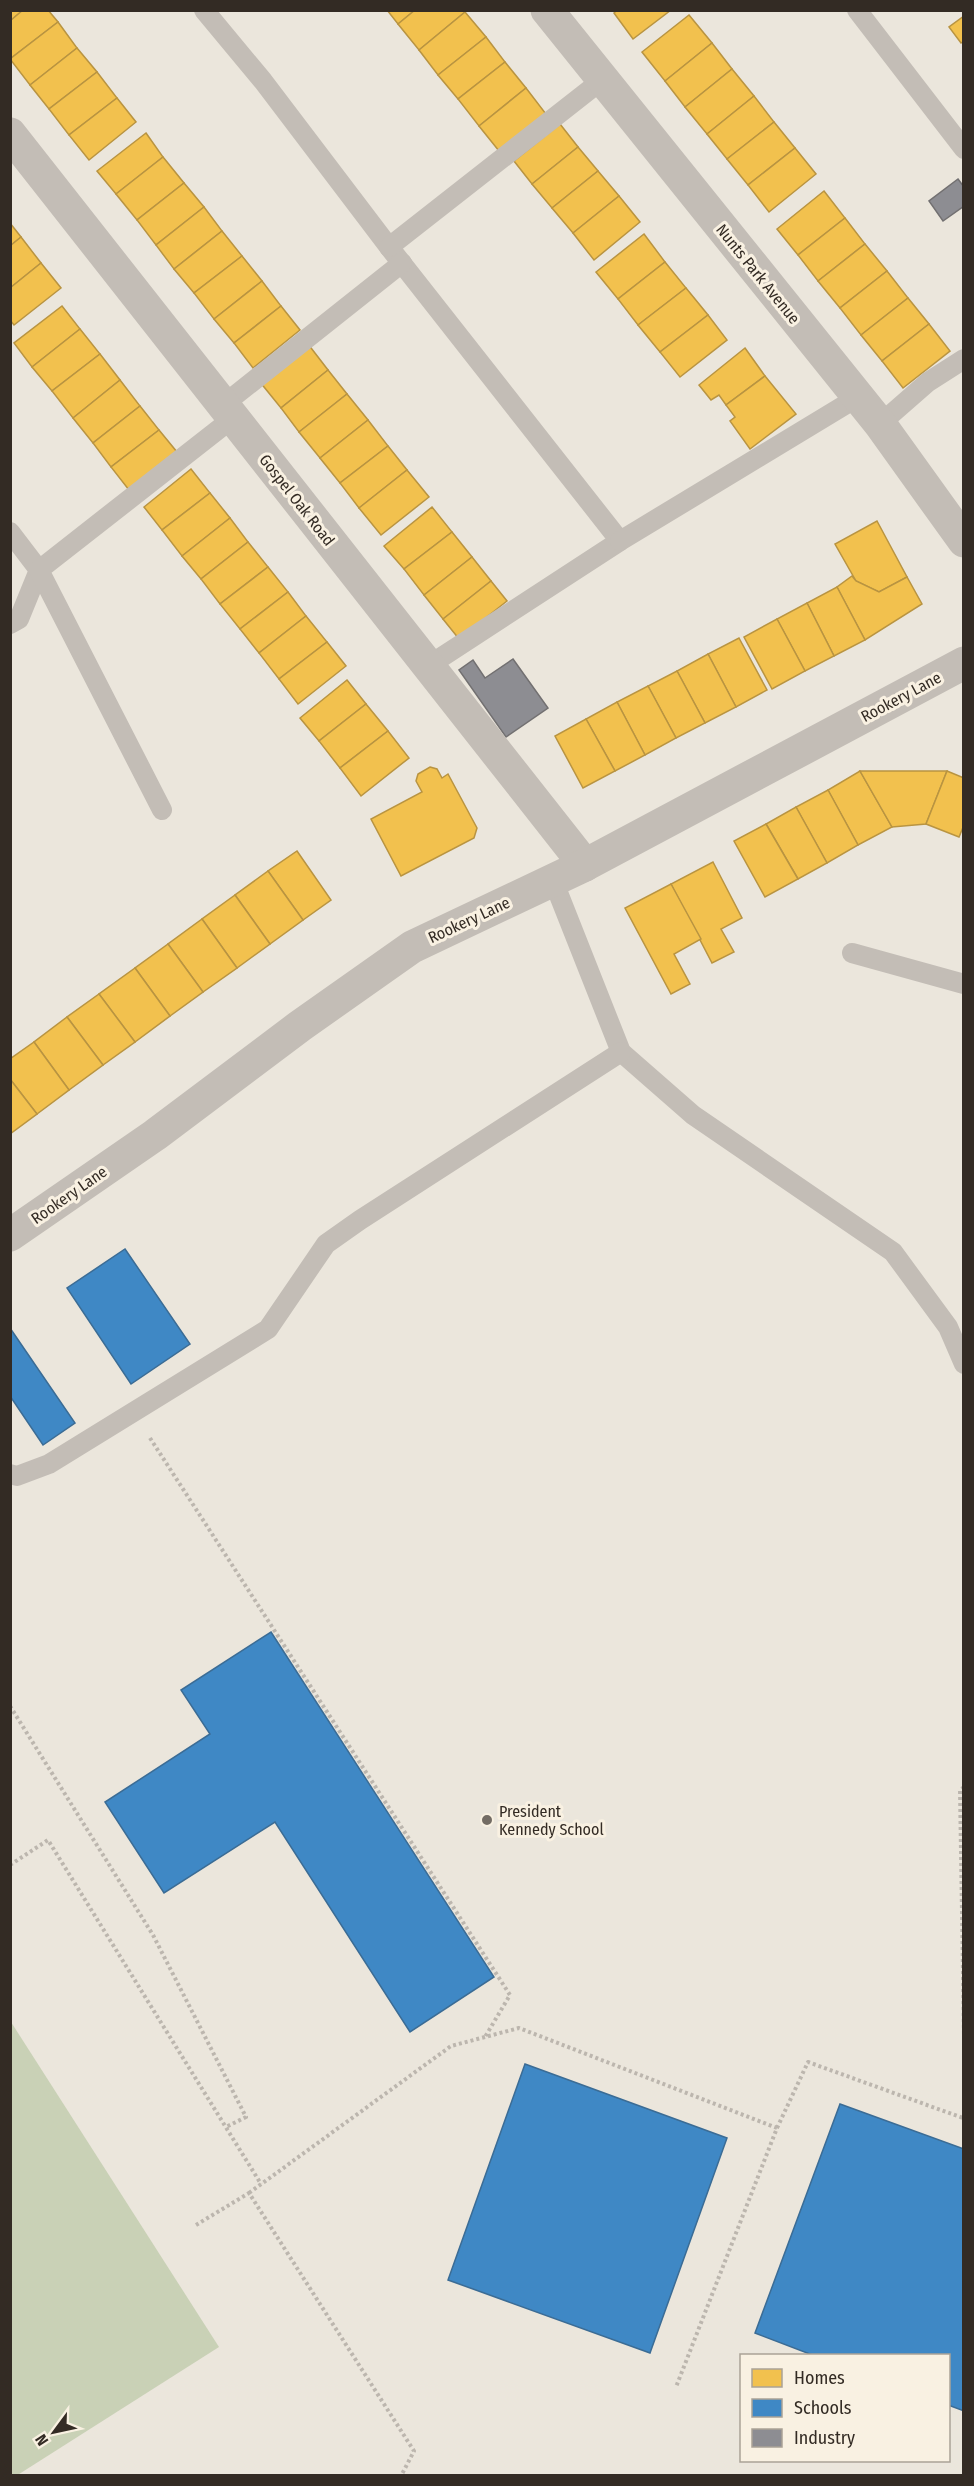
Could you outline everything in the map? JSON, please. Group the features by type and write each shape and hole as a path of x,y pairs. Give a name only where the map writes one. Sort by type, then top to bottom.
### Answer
{"street":[{"name":"Nunts Park Avenue","path":"547,10 880,424 963,541"},
{"name":"Gospel Oak Road","path":"10,134 585,865"},
{"name":"Rookery Lane","path":"10,1235 155,1135 300,1026 412,947 585,865 963,663"}],"lane":[{"path":"204,10 263,81 389,247 620,541"},
{"path":"857,10 963,149"},
{"path":"389,247 602,80"},
{"path":"10,624 19,619 39,570 402,263"},
{"path":"880,424 928,382 963,359"},
{"path":"428,666 620,541 858,397"},
{"path":"10,532 39,570 162,810"},
{"path":"553,880 621,1052 693,1115 893,1252 948,1327 963,1364"},
{"path":"852,953 963,984"},
{"path":"10,1474 17,1476 49,1464 268,1329 326,1244 621,1052"}],"path":[{"path":"133,1412 510,1995 485,2037"},
{"path":"10,1706 153,1935 246,2117 226,2127"},
{"path":"963,1787 960,1790 963,2035"},
{"path":"10,1865 48,1840 261,2184"},
{"path":"196,2225 249,2193 451,2046 519,2028 777,2128"},
{"path":"676,2387 777,2128 808,2061 963,2118"},
{"path":"249,2193 414,2451 401,2475"}],"green space":[{"path":"11,2022 219,2347 16,2476 10,2475"}],"building: Homes":[{"path":"10,10 23,10 10,21"},
{"path":"23,10 48,10 58,22 10,59 10,21"},
{"path":"387,10 415,10 398,24"},
{"path":"415,10 464,10 465,12 419,50 398,24"},
{"path":"617,10 671,10 633,39 614,13"},
{"path":"465,12 486,37 438,75 419,50"},
{"path":"689,15 712,43 665,81 642,52"},
{"path":"964,16 964,41 961,43 949,27"},
{"path":"58,22 77,48 30,85 10,59"},
{"path":"486,37 505,62 458,99 438,75"},
{"path":"712,43 732,69 685,107 665,81"},
{"path":"77,48 97,72 49,109 30,85"},
{"path":"505,62 526,88 479,126 458,99"},
{"path":"732,69 754,96 707,134 685,107"},
{"path":"97,72 117,98 69,135 49,109"},
{"path":"526,88 546,114 499,151 479,126"},
{"path":"754,96 774,122 727,159 707,134"},
{"path":"117,98 136,122 89,160 69,135"},
{"path":"774,122 795,148 748,185 727,159"},
{"path":"560,124 578,147 532,184 514,161"},
{"path":"146,133 163,157 116,194 97,171"},
{"path":"578,147 598,171 552,208 532,184"},
{"path":"795,148 816,174 769,212 748,185"},
{"path":"163,157 184,183 137,220 116,194"},
{"path":"598,171 619,196 573,233 552,208"},
{"path":"184,183 204,207 156,245 137,220"},
{"path":"824,191 845,218 798,255 777,229"},
{"path":"619,196 640,222 594,260 573,233"},
{"path":"204,207 222,231 174,269 156,245"},
{"path":"845,218 865,244 818,281 798,255"},
{"path":"10,223 21,237 10,246"},
{"path":"222,231 242,256 194,293 174,269"},
{"path":"644,234 665,262 618,299 596,272"},
{"path":"21,237 41,263 10,288 10,246"},
{"path":"865,244 887,271 840,308 818,281"},
{"path":"242,256 262,281 214,319 194,293"},
{"path":"665,262 686,288 638,325 618,299"},
{"path":"41,263 61,288 14,325 10,320 10,288"},
{"path":"887,271 908,298 861,335 840,308"},
{"path":"262,281 281,306 234,343 214,319"},
{"path":"686,288 708,315 660,352 638,325"},
{"path":"908,298 929,324 882,361 861,335"},
{"path":"62,306 80,329 32,367 14,343"},
{"path":"281,306 300,330 253,368 234,343"},
{"path":"708,315 727,340 680,377 660,352"},
{"path":"929,324 950,351 903,388 882,361"},
{"path":"80,329 100,354 52,391 32,367"},
{"path":"308,344 328,370 281,408 260,382"},
{"path":"745,348 765,376 726,405 719,395 711,400 699,385"},
{"path":"100,354 120,380 73,418 52,391"},
{"path":"328,370 347,394 299,432 281,408"},
{"path":"765,376 796,414 750,449 730,421 735,417 726,405"},
{"path":"120,380 140,406 93,443 73,418"},
{"path":"347,394 368,420 320,458 299,432"},
{"path":"140,406 159,430 111,467 93,443"},
{"path":"368,420 388,446 340,483 320,458"},
{"path":"159,430 177,452 129,490 111,467"},
{"path":"388,446 407,470 359,508 340,483"},
{"path":"191,469 210,493 162,530 144,507"},
{"path":"407,470 429,497 381,535 359,508"},
{"path":"210,493 230,518 182,556 162,530"},
{"path":"432,507 452,532 404,569 384,546"},
{"path":"230,518 248,542 201,579 182,556"},
{"path":"877,521 907,577 879,592 856,581 835,544"},
{"path":"452,532 472,557 424,595 404,569"},
{"path":"248,542 268,567 220,604 201,579"},
{"path":"472,557 491,581 443,619 424,595"},
{"path":"268,567 288,592 240,629 220,604"},
{"path":"852,576 856,581 879,592 907,577 922,604 865,640 837,587"},
{"path":"491,581 507,601 459,639 443,619"},
{"path":"837,587 865,640 834,656 807,603"},
{"path":"288,592 306,616 259,653 240,629"},
{"path":"807,603 834,656 805,671 777,619"},
{"path":"306,616 327,642 279,679 259,653"},
{"path":"777,619 805,671 772,689 744,637"},
{"path":"739,638 767,690 736,707 708,654"},
{"path":"327,642 346,666 298,704 279,679"},
{"path":"708,654 736,707 705,723 677,671"},
{"path":"677,671 705,723 676,738 648,686"},
{"path":"347,680 366,704 319,741 300,718"},
{"path":"648,686 676,738 645,755 617,702"},
{"path":"617,702 645,755 615,771 586,719"},
{"path":"366,704 388,731 340,768 319,741"},
{"path":"586,719 615,771 583,788 555,736"},
{"path":"388,731 409,758 361,796 340,768"},
{"path":"430,767 437,769 442,778 448,774 477,828 474,838 401,876 371,819 422,792 416,781 418,774"},
{"path":"860,771 892,827 858,845 828,790"},
{"path":"860,771 947,771 926,824 892,827"},
{"path":"947,771 964,778 964,825 959,837 926,824"},
{"path":"828,790 858,845 827,863 796,807"},
{"path":"796,807 827,863 798,879 766,824"},
{"path":"766,824 798,879 765,897 734,841"},
{"path":"297,851 331,900 303,920 268,871"},
{"path":"713,862 742,918 721,929 734,952 712,963 671,884"},
{"path":"268,871 303,920 270,944 235,895"},
{"path":"671,884 701,939 674,954 690,984 671,994 625,908"},
{"path":"235,895 270,944 237,968 202,919"},
{"path":"202,919 237,968 203,992 168,944"},
{"path":"168,944 203,992 170,1016 135,968"},
{"path":"135,968 170,1016 135,1042 99,994"},
{"path":"99,994 135,1042 103,1065 67,1017"},
{"path":"67,1017 103,1065 69,1090 34,1042"},
{"path":"34,1042 69,1090 37,1114 10,1079 10,1059"},
{"path":"10,1079 37,1114 10,1134"}],"building: Schools":[{"path":"125,1249 190,1344 131,1384 67,1288"},
{"path":"10,1328 75,1423 43,1445 10,1396"},
{"path":"271,1632 494,1977 410,2032 275,1822 164,1893 105,1802 210,1734 181,1690"},
{"path":"525,2064 727,2138 650,2353 448,2280"},
{"path":"840,2104 964,2149 964,2411 950,2406 950,2354 810,2354 755,2333"}],"building: Industry":[{"path":"958,179 964,187 964,206 943,221 929,201"},
{"path":"513,659 548,708 506,737 459,670 473,660 485,678"}],"place":[{"name":"President Kennedy School","path":"487,1820"}]}
